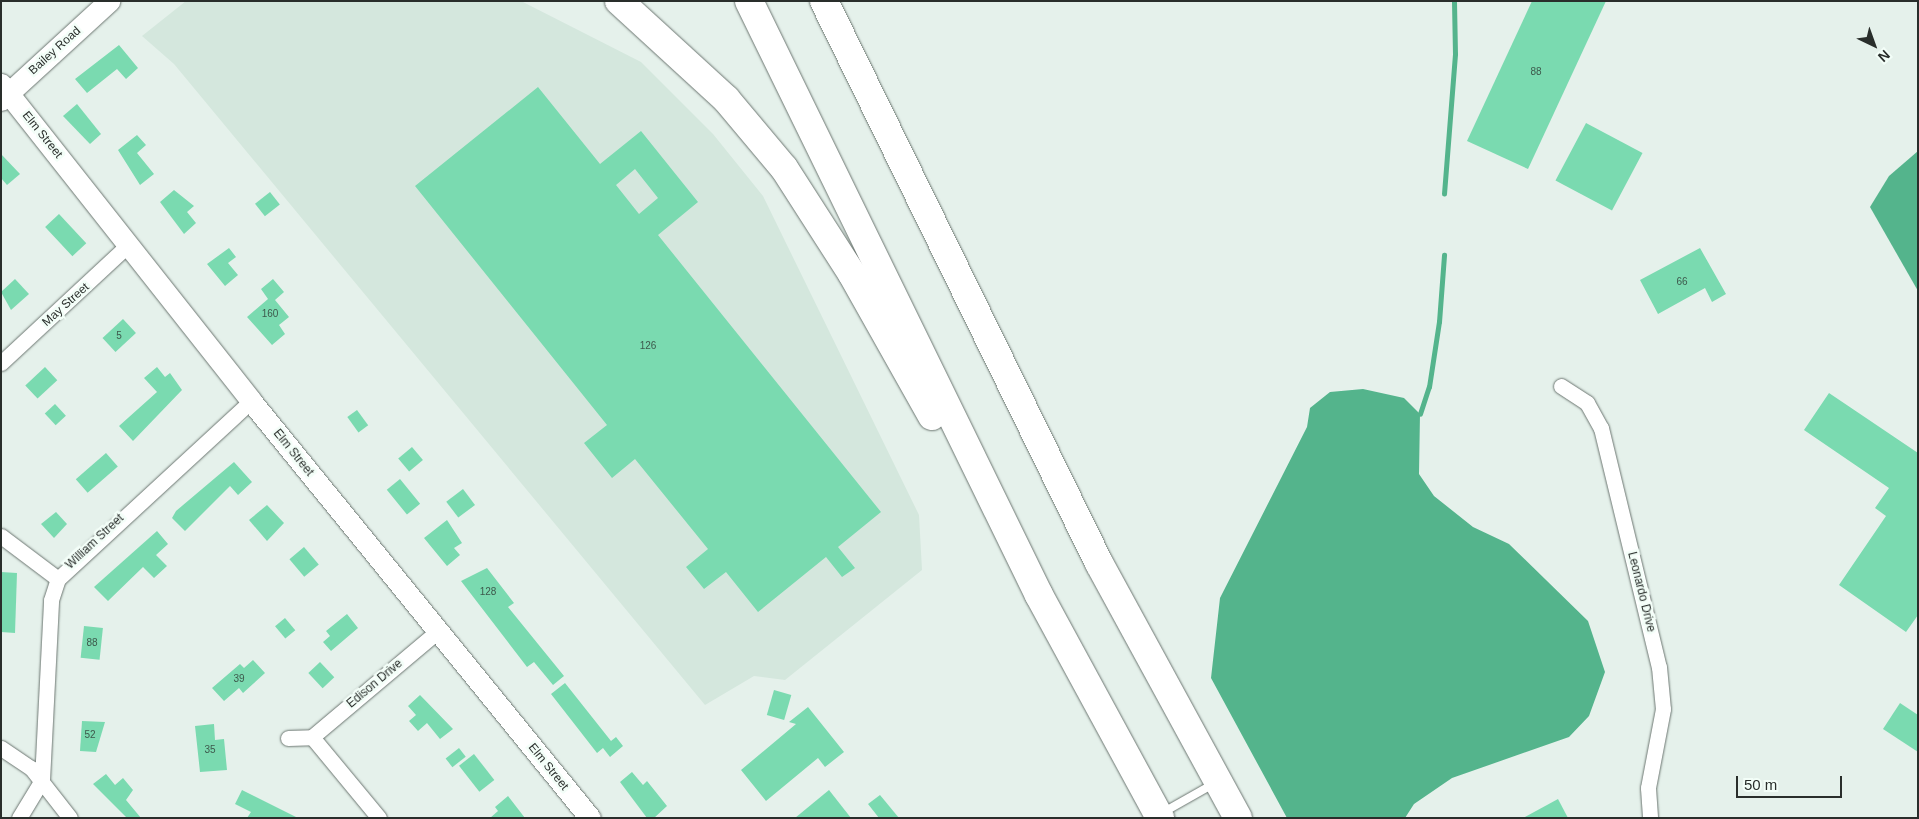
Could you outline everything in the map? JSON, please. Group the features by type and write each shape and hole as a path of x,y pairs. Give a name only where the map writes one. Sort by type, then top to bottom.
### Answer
{"highway":[{"path":"619,1 726,98 789,175 904,364 982,515 1024,563"},
{"path":"749,1 1024,563 1159,816"},
{"path":"824,1 1099,563 1216,782 1238,818"},
{"path":"843,1 872,63 880,116"}],"street":[{"name":"Bailey Road","path":"4,92 109,1"},
{"name":"Elm Street","path":"4,92 129,244 251,401 590,818"},
{"name":"May Street","path":"1,363 129,244"},
{"name":"Leonardo Drive","path":"1560,386 1587,403 1601,428 1659,667 1663,709 1648,788 1650,818"},
{"name":"William Street","path":"18,818 42,780 51,600 58,579 251,401"},
{"path":"1,536 58,579"},
{"name":"Edison Drive","path":"312,737 438,631"},
{"path":"288,738 312,737 379,818"},
{"path":"1,748 42,780 70,818"}],"lane":[{"path":"1159,816 1216,782"}],"shaded area":[{"path":"186,1 521,1 641,62 713,134 763,196 919,515 922,570 785,680 754,676 705,705 174,64 142,36"},
{"path":"1918,151 1918,291 1870,207 1889,176"},
{"path":"1363,389 1404,398 1420,414 1419,474 1434,496 1473,527 1509,544 1588,621 1605,672 1589,716 1569,737 1452,778 1414,804 1405,818 1287,818 1211,678 1220,598 1307,427 1310,408 1330,392"}],"building":[{"path":"1532,1 1606,1 1528,169 1467,141"},
{"path":"119,45 138,68 126,79 117,69 87,93 75,79"},
{"path":"538,87 600,164 641,131 698,202 658,235 881,512 838,547 855,568 842,577 826,557 758,612 726,572 704,589 686,567 708,549 635,459 612,478 584,443 607,425 415,186","holes":["635,169 658,198 639,214 616,185"]},
{"path":"77,104 101,134 90,144 63,116"},
{"path":"1586,123 1643,153 1612,210 1555,180"},
{"path":"137,135 146,145 137,153 154,174 140,185 118,150"},
{"path":"1,154 20,174 7,185 1,178"},
{"path":"174,190 194,206 187,212 196,223 184,234 160,202"},
{"path":"270,192 280,205 265,216 255,204"},
{"path":"59,214 86,243 72,256 45,227"},
{"path":"229,248 236,257 228,263 238,275 225,286 207,264"},
{"path":"1700,248 1726,294 1712,302 1705,288 1658,314 1640,280"},
{"path":"15,279 29,294 11,310 1,292"},
{"path":"273,279 284,292 275,300 289,317 279,325 285,334 272,345 247,317 268,299 261,289"},
{"path":"123,319 136,333 115,352 103,338"},
{"path":"45,367 57,380 38,399 25,385"},
{"path":"157,367 165,377 170,373 182,390 133,441 119,426 157,392 144,378"},
{"path":"1829,393 1918,453 1918,615 1906,632 1839,585 1886,516 1875,508 1889,488 1804,430"},
{"path":"55,404 66,416 56,425 45,414"},
{"path":"357,410 368,425 358,432 347,417"},
{"path":"412,447 423,460 409,472 398,459"},
{"path":"106,453 118,467 88,493 76,479"},
{"path":"234,462 252,482 238,495 230,486 185,531 172,518 176,511"},
{"path":"400,479 420,504 407,515 387,490"},
{"path":"463,489 475,505 458,518 446,502"},
{"path":"267,505 284,523 267,541 249,520"},
{"path":"56,512 67,524 54,538 41,524"},
{"path":"447,520 462,543 454,548 460,555 447,566 424,538"},
{"path":"157,531 168,544 156,555 167,566 154,578 143,567 108,601 94,587"},
{"path":"304,547 319,565 304,577 289,559"},
{"path":"487,568 514,603 508,607 564,676 553,685 534,662 527,667 461,581"},
{"path":"1,572 17,573 15,633 1,632"},
{"path":"347,614 358,628 331,651 323,642 330,636 326,631"},
{"path":"285,618 295,630 285,639 275,626"},
{"path":"84,626 103,628 100,660 81,658"},
{"path":"253,660 265,673 243,693 239,688 224,701 212,688 240,664 244,668"},
{"path":"320,662 334,677 323,688 308,673"},
{"path":"565,683 611,741 616,737 623,746 610,757 603,748 597,753 551,694"},
{"path":"774,690 791,695 784,720 767,715"},
{"path":"420,695 453,729 440,739 427,723 418,731 409,721 416,715 408,706"},
{"path":"1900,703 1918,715 1918,752 1883,729"},
{"path":"808,707 844,752 825,767 818,758 766,801 741,770 796,724 789,722"},
{"path":"82,721 105,722 96,752 80,751"},
{"path":"214,724 215,740 224,739 227,770 200,772 195,726"},
{"path":"459,748 466,757 452,767 446,758"},
{"path":"474,754 494,780 479,792 459,766"},
{"path":"632,772 643,785 647,781 667,806 654,818 647,818 620,782"},
{"path":"106,774 115,785 123,778 133,790 126,800 141,818 127,818 93,784"},
{"path":"242,790 298,818 247,818 251,812 235,804"},
{"path":"829,790 851,818 795,818"},
{"path":"880,795 899,818 879,818 868,804"},
{"path":"508,796 525,818 490,818 498,811 495,807"},
{"path":"1558,799 1568,818 1523,818"}],"waterway":[{"path":"1444,194 1455,54 1454,1"},
{"path":"1420,414 1429,387 1439,322 1444,255"}]}
